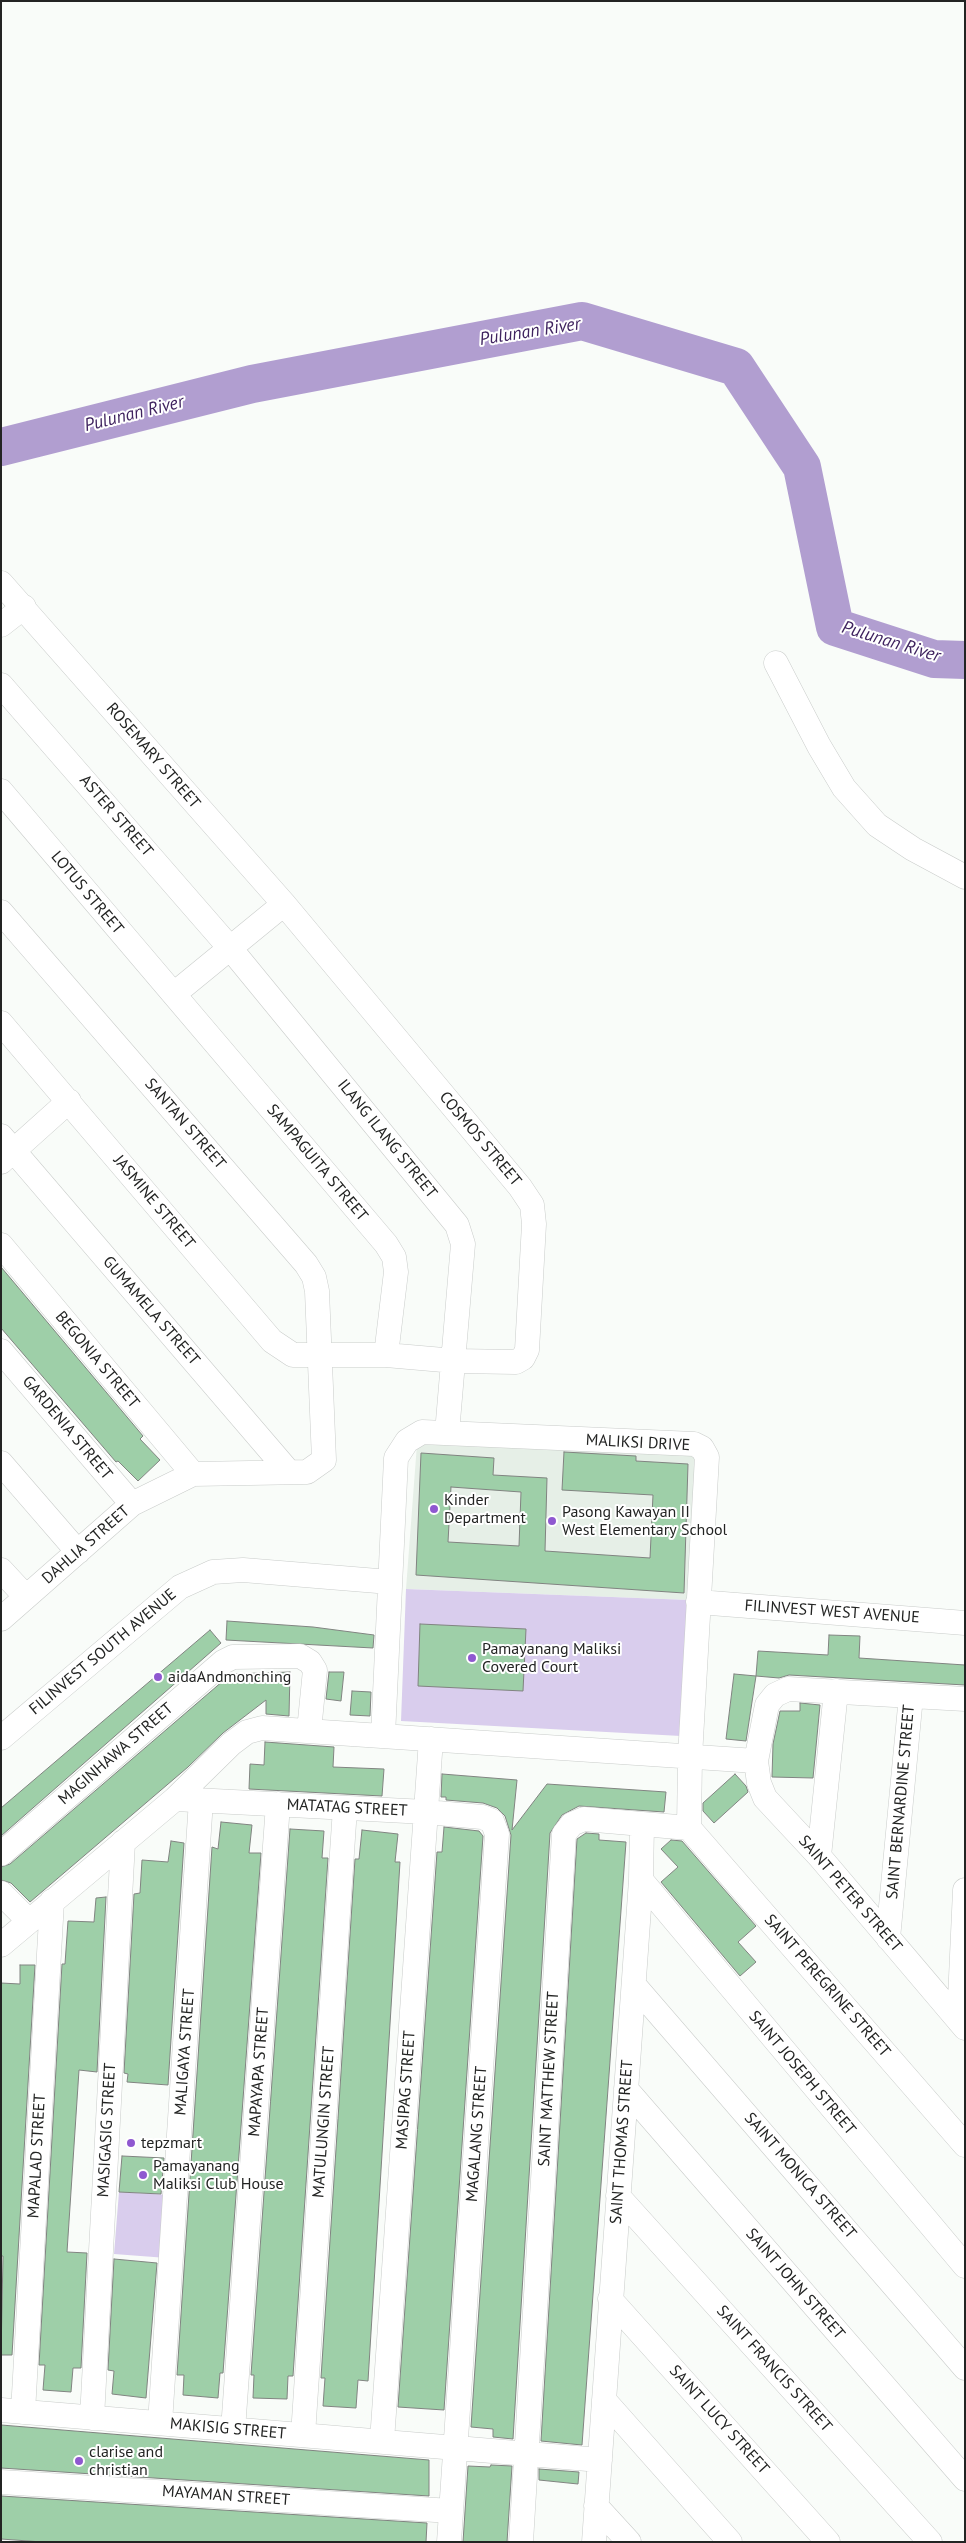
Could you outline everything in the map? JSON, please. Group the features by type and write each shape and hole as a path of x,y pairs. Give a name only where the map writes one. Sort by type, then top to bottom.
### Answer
{"street":[{"name":"ROSEMARY STREET","path":"1,583 284,904"},
{"path":"1,625 24,607"},
{"path":"776,663 819,746 844,788 877,825 913,849 965,877"},
{"name":"ASTER STREET","path":"1,685 230,948"},
{"name":"LOTUS STREET","path":"1,791 174,994"},
{"path":"174,994 284,904"},
{"name":"COSMOS STREET","path":"284,904 520,1187 532,1205 534,1224 527,1350 523,1358 516,1362 455,1361"},
{"name":"SANTAN STREET","path":"1,912 306,1264 314,1278 317,1292 321,1356"},
{"name":"ILANG ILANG STREET","path":"230,948 457,1225 463,1244 448,1433"},
{"name":"SAMPAGUITA STREET","path":"174,994 394,1257 396,1272 386,1355"},
{"name":"JASMINE STREET","path":"1,1023 272,1341 293,1355 321,1356"},
{"path":"5,1150 69,1101"},
{"name":"GUMAMELA STREET","path":"5,1150 288,1471"},
{"name":"BEGONIA STREET","path":"1,1245 193,1474"},
{"name":"GARDENIA STREET","path":"1,1351 132,1504"},
{"path":"321,1356 386,1355 455,1361"},
{"name":"DAHLIA STREET","path":"1,1619 132,1504 193,1474 307,1472 324,1460 321,1356"},
{"name":"MALIKSI DRIVE","path":"383,1736 396,1458 407,1441 422,1432 694,1444 702,1448 707,1457 690,1757 689,1828"},
{"path":"1,1463 78,1552"},
{"path":"1,1570 26,1597"},
{"name":"FILINVEST SOUTH AVENUE","path":"1,1738 180,1587 213,1572 261,1571 390,1582"},
{"name":"FILINVEST WEST AVENUE","path":"698,1602 965,1622"},
{"name":"MAGINHAWA STREET","path":"1,1854 223,1662 233,1657 300,1656 310,1662 315,1670 309,1731"},
{"path":"1,1945 28,1920 175,1799 231,1744 248,1732 262,1728 756,1761 767,1705 775,1695 788,1689 965,1699"},
{"path":"819,1856 836,1691"},
{"name":"SAINT BERNARDINE STREET","path":"888,1938 910,1696"},
{"name":"MASIPAG STREET","path":"382,2441 431,1739"},
{"name":"SAINT PETER STREET","path":"756,1761 759,1783 765,1798 819,1856 962,2025"},
{"name":"MATATAG STREET","path":"175,1799 426,1812 482,1817 492,1821"},
{"name":"MALIGAYA STREET","path":"160,2423 201,1800"},
{"name":"MAPAYAPA STREET","path":"233,2430 278,1804"},
{"name":"MATULUNGIN STREET","path":"303,2436 345,1808"},
{"name":"SAINT MATTHEW STREET","path":"521,2542 564,1834 572,1824 584,1819 689,1828"},
{"name":"MAGALANG STREET","path":"449,2542 497,1834 492,1821"},
{"name":"SAINT THOMAS STREET","path":"594,2542 634,1985 641,1880 642,1824"},
{"name":"SAINT PEREGRINE STREET","path":"689,1828 965,2145"},
{"name":"MASIGASIG STREET","path":"92,2418 123,1842"},
{"name":"SAINT JOSEPH STREET","path":"641,1880 965,2266"},
{"name":"SAINT PETER STREET","path":"962,2025 965,1890"},
{"path":"1,1893 28,1920"},
{"name":"MAPALAD STREET","path":"12,2411 52,1901"},
{"name":"SAINT MONICA STREET","path":"634,1985 965,2368"},
{"name":"SAINT JOHN STREET","path":"626,2089 965,2479"},
{"name":"SAINT FRANCIS STREET","path":"618,2196 930,2542"},
{"name":"SAINT LUCY STREET","path":"610,2299 828,2542"},
{"path":"604,2400 730,2542"},
{"name":"MAKISIG STREET","path":"12,2411 600,2460"},
{"name":"MAYAMAN STREET","path":"1,2482 451,2512"},
{"path":"596,2506 629,2542"}],"shaded area":[{"name":"Pasong Kawayan II West Elementary School","path":"417,1444 695,1454 689,1600 406,1589"},
{"path":"406,1589 689,1600 681,1736 401,1721"},
{"path":"119,2192 171,2195 167,2258 114,2254"}],"building":[{"path":"1,1267 143,1436 140,1439 160,1460 138,1481 118,1461 116,1462 1,1328"},
{"path":"564,1452 636,1456 636,1461 688,1464 684,1593 416,1575 421,1453 494,1458 493,1475 547,1478 545,1551 650,1558 653,1495 562,1490","holes":["451,1487 521,1492 519,1546 448,1542"]},
{"path":"227,1621 313,1627 374,1635 373,1648 226,1640"},
{"name":"Pamayanang Maliksi Covered Court","path":"420,1624 526,1629 523,1691 418,1686"},
{"path":"210,1630 221,1643 1,1836 1,1808"},
{"path":"829,1635 860,1636 859,1658 965,1665 965,1685 789,1675 779,1678 756,1676 758,1651 828,1655"},
{"path":"290,1672 289,1716 266,1714 266,1700 223,1733 188,1767 30,1902 11,1883 1,1880 1,1867 10,1864 231,1674"},
{"path":"329,1672 344,1672 341,1701 326,1699"},
{"path":"734,1674 756,1676 746,1741 726,1739"},
{"path":"352,1691 371,1692 370,1716 350,1715"},
{"path":"800,1703 820,1705 813,1778 772,1777 773,1744 780,1711 800,1711"},
{"path":"265,1742 334,1747 333,1767 384,1769 382,1796 249,1789 250,1764 264,1765"},
{"path":"442,1774 517,1780 512,1830 547,1784 666,1792 664,1812 579,1806 562,1815 550,1833 513,2439 493,2437 493,2429 471,2427 511,1835 505,1816 497,1808 483,1803 446,1800 446,1797 441,1797"},
{"path":"735,1774 746,1786 748,1792 714,1823 703,1811 703,1803"},
{"path":"221,1822 252,1825 249,1853 261,1853 223,2373 220,2373 218,2398 183,2395 184,2375 177,2375 212,1847 218,1849"},
{"path":"444,1827 479,1831 483,1836 444,2410 398,2407 437,1852 442,1852"},
{"path":"290,1829 324,1831 322,1858 328,1858 293,2376 288,2376 287,2399 253,2398 254,2375 251,2375"},
{"path":"362,1830 398,1834 395,1862 400,1862 368,2381 358,2380 356,2408 323,2406 325,2378 321,2378 355,1859 359,1859"},
{"path":"586,1833 599,1834 599,1840 626,1842 582,2445 541,2441 577,1839"},
{"path":"671,1840 682,1841 756,1926 738,1942 756,1962 740,1976 661,1882 678,1867 661,1849"},
{"path":"171,1841 184,1843 168,2085 127,2082 128,2074 124,2073 134,1894 140,1893 142,1860 168,1862"},
{"path":"106,1897 97,2072 79,2070 67,2252 87,2253 81,2368 73,2368 71,2392 43,2390 45,2365 39,2365 62,1964 65,1964 68,1921 94,1922 96,1898"},
{"path":"20,1965 35,1965 12,2355 1,2355 3,2256 1,2256 1,1983 20,1984"},
{"name":"Pamayanang Maliksi Club House","path":"122,2156 164,2158 161,2194 119,2192"},
{"path":"114,2259 157,2263 146,2398 112,2394 114,2371 108,2370"},
{"path":"1,2425 429,2460 429,2496 1,2468"},
{"path":"491,2465 512,2466 507,2542 463,2542 468,2466 490,2467"},
{"path":"539,2469 579,2472 578,2484 539,2480"},
{"path":"1,2496 427,2523 426,2542 42,2542 1,2539"}],"waterway":[{"name":"Pulunan River","path":"1,447 252,384 582,321 736,367 802,467 835,627 934,659 965,660"}],"place":[{"name":"Kinder Department","path":"434,1509"},
{"name":"Pasong Kawayan II West Elementary School","path":"552,1521"},
{"name":"Pamayanang Maliksi Covered Court","path":"472,1658"},
{"name":"aidaAndmonching","path":"158,1677"},
{"name":"tepzmart","path":"131,2143"},
{"name":"Pamayanang Maliksi Club House","path":"143,2175"},
{"name":"clarise and christian","path":"79,2461"}]}
